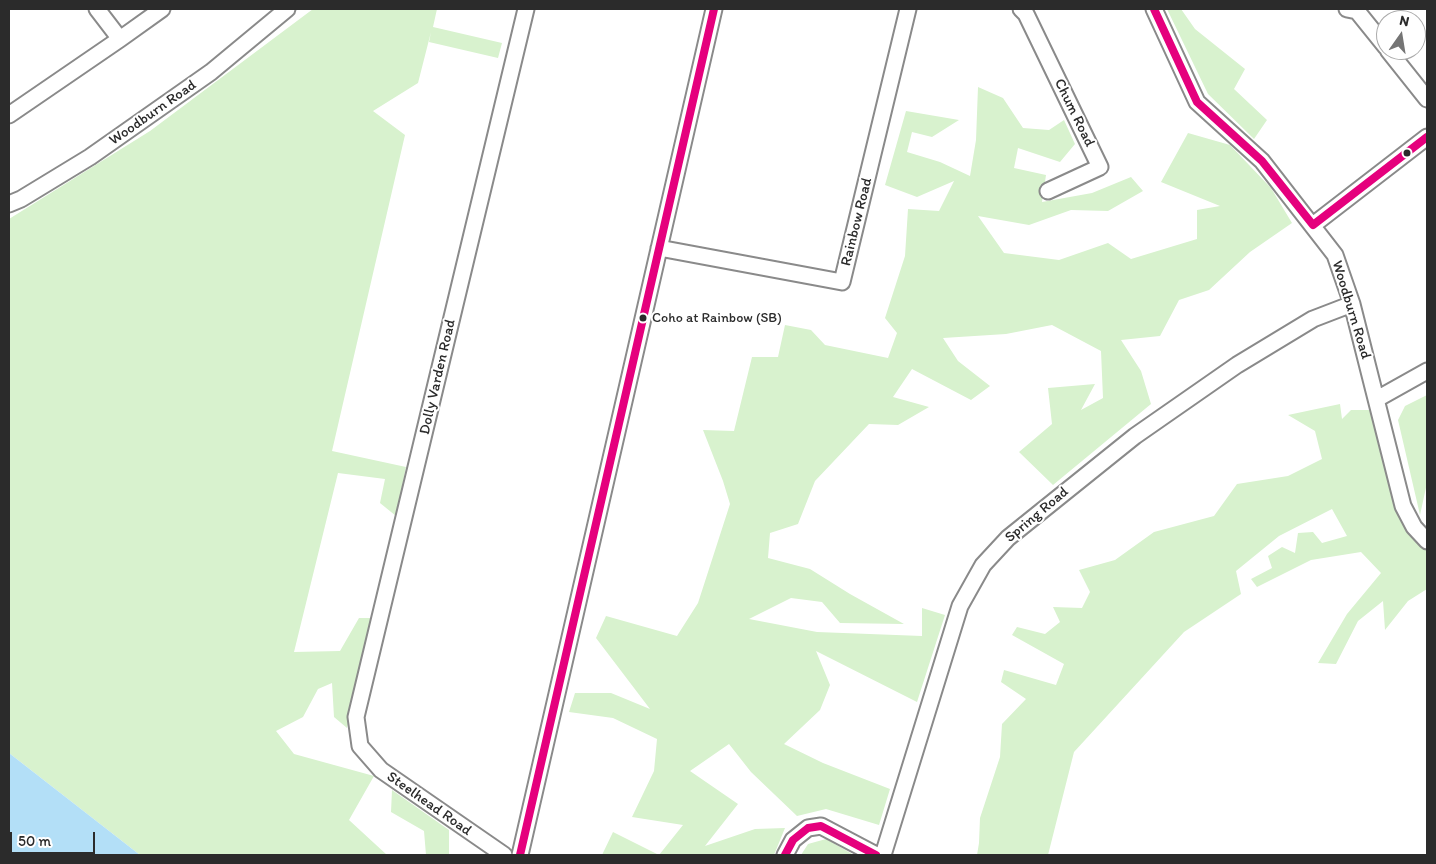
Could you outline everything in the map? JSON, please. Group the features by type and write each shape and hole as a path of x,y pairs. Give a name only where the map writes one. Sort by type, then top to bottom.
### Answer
{"street":[{"path":"97,9 120,39"},
{"path":"9,115 162,9"},
{"name":"Woodburn Road","path":"9,204 21,199 98,151 211,72 288,9"},
{"name":"Dolly Varden Road","path":"360,746 356,717 526,9"},
{"path":"520,855 714,9"},
{"name":"Rainbow Road","path":"659,248 842,282 908,9"},
{"name":"Chum Road","path":"1021,9 1026,14 1100,167 1048,191"},
{"name":"Woodburn Road","path":"1154,9 1197,102 1262,161 1313,225 1334,255 1352,304 1403,506 1414,527 1427,541"},
{"path":"1347,9 1357,11 1376,35"},
{"path":"1396,60 1427,99"},
{"path":"1313,225 1427,138"},
{"name":"Spring Road","path":"883,855 960,606 983,565 1008,538 1135,436 1237,365 1313,319 1352,304"},
{"path":"1377,399 1427,371"},
{"name":"Steelhead Road","path":"360,746 381,770 504,855"},
{"path":"785,855 792,840 808,828 821,826 876,855"}],"green space":[{"path":"313,9 437,9 433,27 502,43 498,58 429,42 431,32 418,83 373,111 405,135 332,451 406,467 396,516 380,503 385,479 338,473 294,652 340,651 359,618 375,618 347,728 334,717 332,683 318,689 303,717 276,731 294,754 374,776 349,820 387,855 140,855 9,753 9,219 150,131"},
{"path":"1167,9 1181,9 1195,29 1245,69 1234,89 1267,120 1254,139 1208,94"},
{"path":"978,87 1003,98 1023,128 1049,130 1064,120 1075,144 1060,162 1018,148 1014,168 1046,175 1042,202 1092,193 1131,177 1143,191 1108,211 1071,210 1029,225 978,216 1004,253 1059,260 1108,243 1131,259 1197,239 1197,210 1220,206 1161,182 1188,133 1230,145 1271,188 1292,223 1250,252 1209,290 1179,300 1160,336 1121,340 1141,371 1151,404 1053,485 1019,452 1052,424 1048,388 1095,384 1081,410 1103,398 1101,351 1052,325 1006,334 943,338 958,361 990,386 971,400 912,369 893,397 929,407 898,425 869,424 815,481 798,524 770,533 768,558 810,569 904,624 840,623 822,602 791,598 749,619 817,632 922,636 922,608 945,615 917,702 816,651 830,685 820,710 784,744 823,763 890,789 879,825 826,809 797,816 751,772 729,744 690,771 738,804 705,846 755,829 785,828 774,855 659,855 683,825 632,817 654,771 657,739 613,718 569,712 575,693 611,693 650,709 596,638 606,616 677,636 698,603 730,504 703,430 734,431 752,357 778,357 785,325 811,330 825,345 888,358 897,333 885,318 905,256 908,209 939,211 954,181 917,197 885,185 906,111 959,120 932,137 912,132 907,152 940,162 970,176 976,140"},
{"path":"1427,395 1427,483 1420,515 1398,420 1405,406"},
{"path":"1340,404 1342,419 1351,410 1372,410 1400,517 1427,547 1427,589 1408,601 1385,630 1383,601 1358,621 1336,664 1318,663 1347,614 1381,573 1361,552 1311,560 1257,587 1251,579 1272,568 1268,556 1282,547 1295,553 1298,533 1313,532 1322,543 1347,536 1332,509 1279,536 1236,571 1241,594 1184,632 1074,752 1048,855 977,855 980,818 1000,757 1002,724 1026,699 1001,682 1004,670 1056,685 1064,664 1012,635 1017,627 1045,634 1060,622 1053,607 1082,608 1090,592 1079,570 1115,560 1154,532 1214,516 1237,484 1288,476 1322,459 1315,431 1288,415"},
{"path":"392,790 449,830 449,855 426,855 424,831 391,812"},
{"path":"613,832 659,855 602,855"},
{"path":"826,839 854,855 801,855 808,844"}],"water":[{"path":"9,753 140,855 9,855"}],"transit line":[{"path":"520,855 714,9"},
{"path":"1154,9 1197,102 1262,161 1313,225 1427,137"},
{"path":"785,855 793,840 808,828 821,826 876,855"}],"place":[{"name":"Coho at Rainbow (SB)","path":"643,318"}]}
